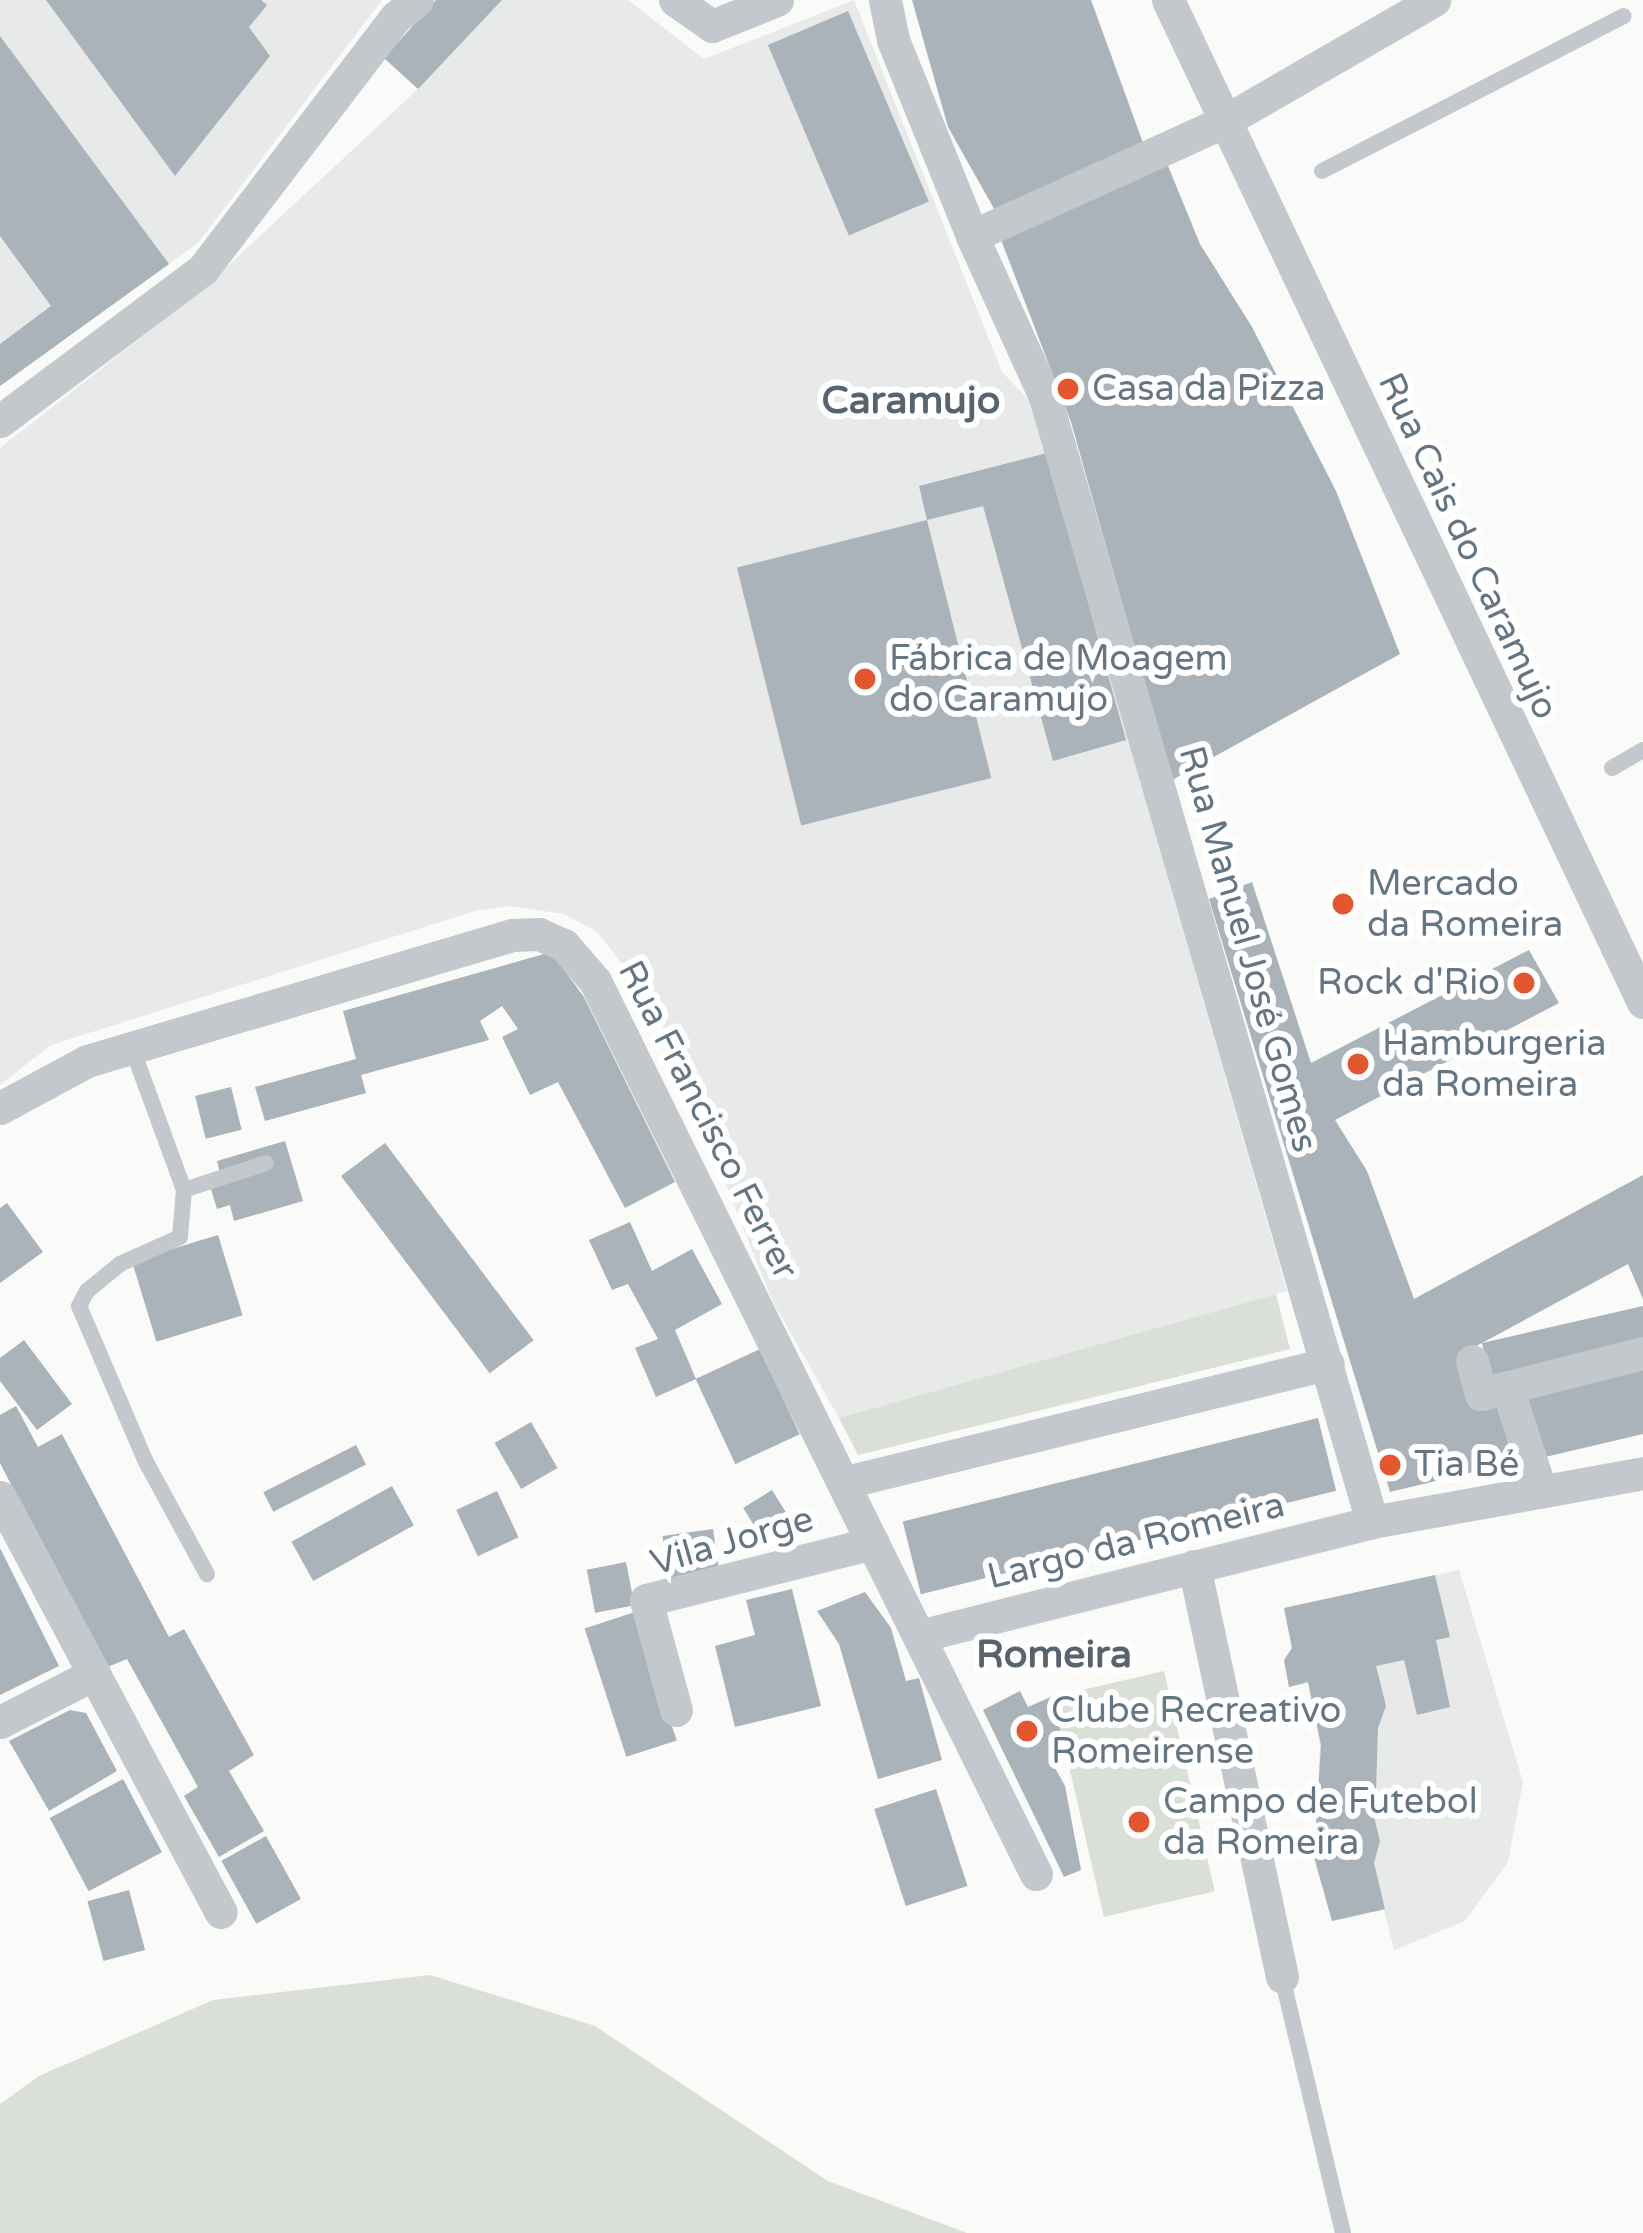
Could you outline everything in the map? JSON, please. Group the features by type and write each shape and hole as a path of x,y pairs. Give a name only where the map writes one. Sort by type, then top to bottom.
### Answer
{"street":[{"path":"0,421 203,269 396,17 417,0"},
{"path":"675,0 712,26 777,0"},
{"name":"Rua Manuel José Gomes","path":"885,0 892,40 972,236 1045,397 1372,1522"},
{"name":"Rua Cais do Caramujo","path":"1168,0 1643,1002"},
{"path":"972,236 1223,122 1434,0"},
{"name":"Rua Francisco Ferrer","path":"0,1108 87,1061 512,935 539,934 564,945 595,981 1036,1874"},
{"path":"1472,1361 1481,1394 1643,1353"},
{"path":"846,1482 1328,1364"},
{"path":"1507,1388 1541,1492"},
{"name":"Largo da Romeira","path":"919,1636 1372,1522 1643,1474"},
{"path":"0,1497 220,1912"},
{"name":"Vila Jorge","path":"676,1710 646,1600 873,1543"},
{"path":"1194,1566 1282,1977"},
{"path":"0,1722 94,1674"}],"lane":[{"path":"1322,172 1624,16"},
{"path":"1612,768 1643,750"},
{"path":"132,1048 184,1190 180,1237 120,1264 87,1291 79,1306 145,1460 207,1574"},
{"path":"184,1190 266,1163"},
{"path":"1282,1977 1343,2233"}],"shaded area":[{"path":"0,0 382,0 198,243 0,386"},
{"path":"436,0 628,0 704,59 854,0 1002,372 1030,401 1287,1291 839,1418 772,1300 655,1006 597,932 564,914 510,906 475,911 51,1045 0,1085 0,448 202,290 418,89 384,58"},
{"path":"1276,1294 1290,1349 858,1455 839,1418"},
{"path":"1459,1570 1523,1782 1508,1862 1465,1921 1394,1950 1384,1910 1332,1921 1314,1857 1320,1745 1308,1683 1289,1687 1284,1660 1292,1648 1284,1608"},
{"name":"Campo de Futebol da Romeira","path":"1164,1671 1215,1891 1104,1917 1053,1697"},
{"path":"430,1975 595,2026 828,2181 967,2233 0,2233 0,2104 39,2076 213,2000"}],"building":[{"path":"46,0 261,0 267,5 249,27 270,56 175,176"},
{"path":"436,0 502,0 418,89 384,58"},
{"path":"912,0 1091,0 1143,143 997,214 948,127"},
{"path":"848,11 929,202 849,236 768,45"},
{"path":"0,36 169,264 0,386 0,344 51,306 0,236"},
{"path":"1168,166 1200,244 1252,327 1336,491 1400,654 1172,780 1071,422 998,232"},
{"path":"1047,453 1126,740 1053,761 983,506 927,520 919,486"},
{"name":"Fábrica de Moagem do Caramujo","path":"927,520 991,778 801,826 737,567"},
{"path":"1252,882 1311,1063 1529,950 1559,1003 1335,1120 1367,1171 1414,1299 1643,1175 1643,1299 1628,1264 1459,1355 1500,1398 1523,1460 1390,1492 1209,899"},
{"path":"551,952 584,997 675,1182 625,1208 558,1082 530,1095 502,1037 518,1029 502,1006 480,1021 489,1040 361,1075 366,1093 265,1121 255,1087 356,1059 343,1011"},
{"path":"231,1087 242,1130 206,1139 195,1096"},
{"path":"285,1141 303,1201 234,1221 230,1205 217,1209 207,1176 220,1173 217,1161"},
{"path":"385,1143 534,1340 490,1373 341,1176"},
{"path":"7,1203 43,1252 0,1283 0,1208"},
{"path":"630,1222 652,1271 692,1249 722,1304 675,1330 696,1379 656,1397 635,1348 658,1339 628,1284 612,1290 589,1240"},
{"path":"218,1235 243,1315 156,1342 132,1261"},
{"path":"1643,1306 1643,1345 1489,1379 1482,1343"},
{"path":"24,1340 72,1404 37,1430 0,1381 0,1358"},
{"path":"760,1349 800,1434 735,1464 696,1379"},
{"path":"1643,1362 1643,1434 1541,1458 1520,1390"},
{"path":"16,1406 38,1447 62,1434 169,1637 184,1629 254,1755 229,1771 264,1831 219,1857 184,1796 198,1787 127,1659 105,1668 0,1463 0,1415"},
{"path":"1318,1418 1336,1491 921,1594 903,1522"},
{"path":"531,1422 558,1468 521,1489 495,1443"},
{"path":"356,1445 366,1465 273,1512 263,1492"},
{"path":"392,1486 414,1525 313,1581 291,1542"},
{"path":"772,1490 787,1514 758,1532 743,1508"},
{"path":"497,1491 519,1537 478,1556 456,1510"},
{"path":"713,1529 720,1577 669,1584 662,1536"},
{"path":"0,1548 59,1666 0,1695"},
{"path":"626,1562 634,1605 595,1613 587,1570"},
{"path":"1435,1575 1450,1637 1436,1640 1450,1707 1417,1715 1404,1660 1376,1666 1386,1706 1378,1728 1375,1821 1380,1841 1374,1863 1385,1909 1332,1921 1314,1857 1321,1745 1308,1682 1289,1687 1284,1660 1292,1648 1284,1608"},
{"path":"792,1589 821,1706 735,1727 715,1646 755,1635 746,1600"},
{"path":"865,1592 891,1628 906,1681 919,1678 942,1760 878,1779 839,1644 817,1611"},
{"path":"635,1612 677,1740 626,1757 585,1628"},
{"name":"Clube Recreativo Romeirense","path":"1020,1691 1028,1707 1053,1696 1065,1753 1049,1757 1065,1786 1081,1870 1064,1877 983,1710"},
{"path":"70,1710 86,1713 117,1771 49,1811 9,1741"},
{"path":"123,1779 162,1852 89,1891 50,1818"},
{"path":"936,1789 968,1886 906,1906 874,1809"},
{"path":"266,1836 301,1899 256,1924 221,1861"},
{"path":"129,1890 145,1950 104,1961 87,1901"}],"place":[{"name":"Casa da Pizza","path":"1068,389"},
{"name":"Fábrica de Moagem do Caramujo","path":"865,679"},
{"name":"Mercado da Romeira","path":"1343,904"},
{"name":"Rock d'Rio","path":"1524,983"},
{"name":"Hamburgeria da Romeira","path":"1358,1064"},
{"name":"Tia Bé","path":"1390,1465"},
{"name":"Clube Recreativo Romeirense","path":"1027,1731"},
{"name":"Campo de Futebol da Romeira","path":"1139,1822"}],"district":[{"name":"Caramujo","path":"911,401"},
{"name":"Romeira","path":"1054,1655"}]}
